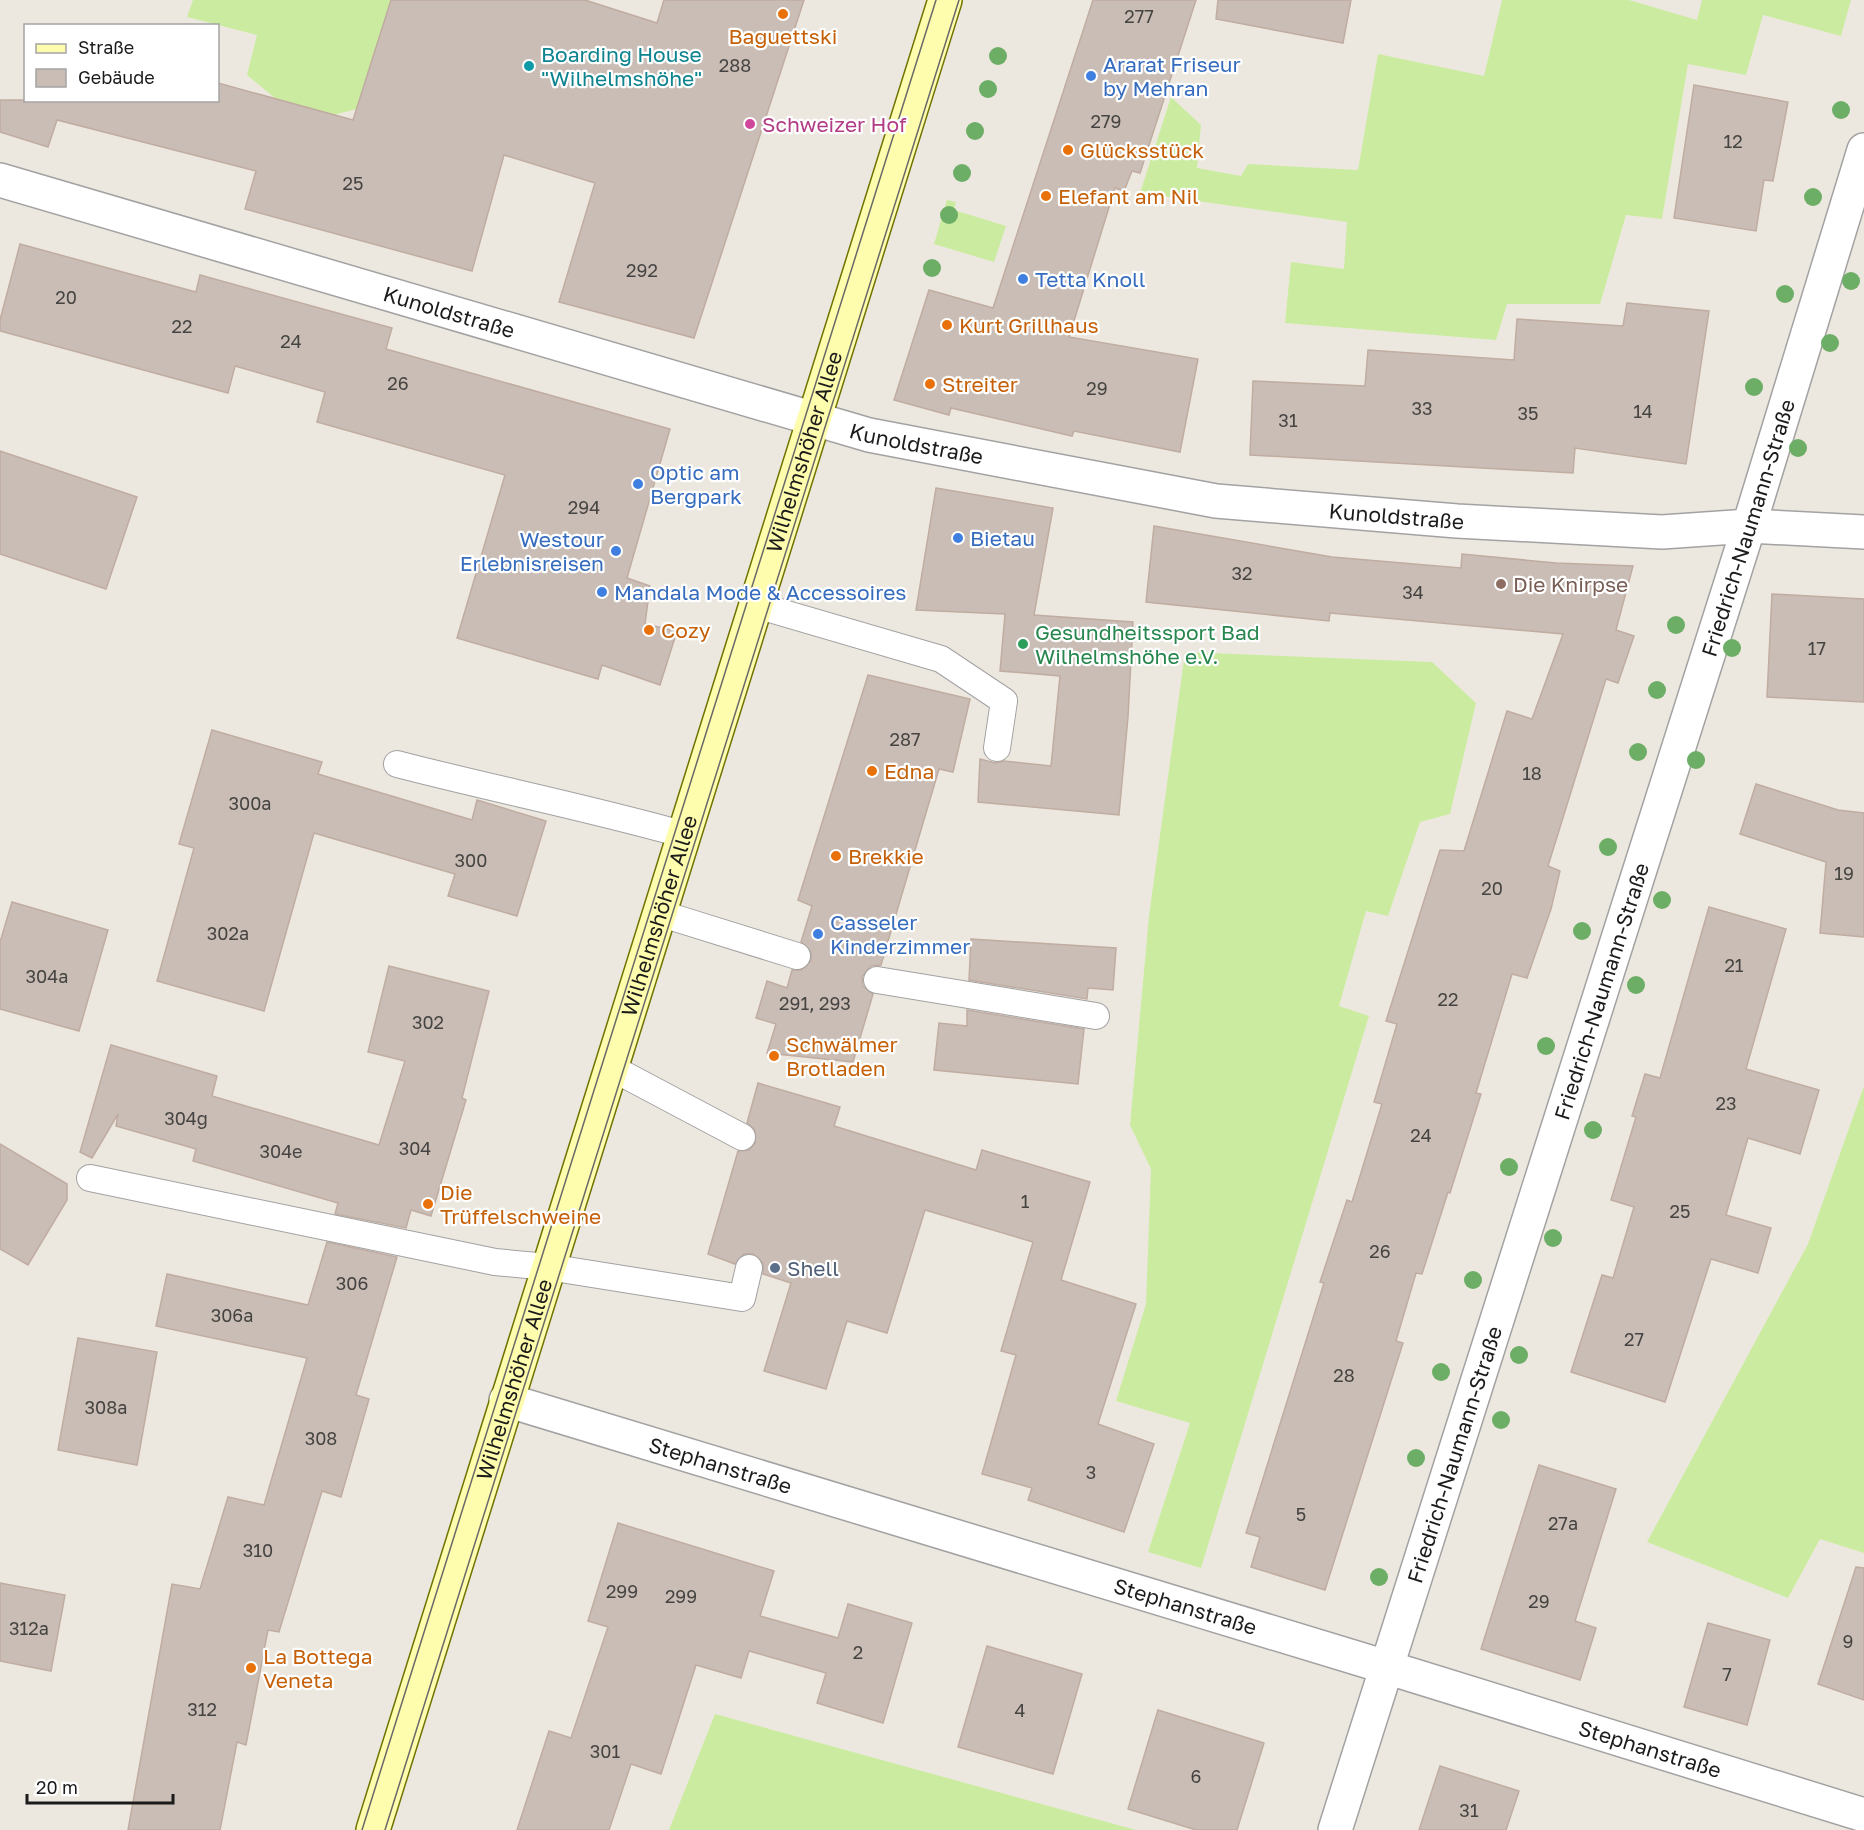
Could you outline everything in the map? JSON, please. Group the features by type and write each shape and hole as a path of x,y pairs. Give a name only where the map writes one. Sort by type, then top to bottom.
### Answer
{"main road":[{"name":"Wilhelmshöher Allee","path":"373,1830 945,0"}],"street":[{"name":"Friedrich-Naumann-Straße","path":"1335,1830 1749,526 1864,150"},
{"name":"Kunoldstraße","path":"0,180 869,435 1216,501 1457,521 1662,532 1749,526 1864,532"},
{"name":"Stephanstraße","path":"506,1400 1386,1667 1864,1815"}],"lane":[{"path":"756,604 940,659 1004,701 997,748"},
{"path":"398,764 483,787 615,815 685,835"},
{"path":"659,914 797,956"},
{"path":"877,980 1096,1016"},
{"path":"610,1067 742,1137"},
{"path":"90,1178 495,1262 548,1267 742,1298 748,1269"}],"green space":[{"path":"193,0 391,0 357,109 333,115 276,99 247,75 257,35 187,17"},
{"path":"1502,0 1629,0 1697,20 1702,0 1851,0 1841,36 1763,15 1746,75 1688,64 1662,219 1626,215 1600,304 1507,304 1496,340 1285,323 1291,262 1344,269 1347,222 1140,193 1171,97 1201,125 1197,168 1241,176 1248,164 1358,170 1378,54 1484,76"},
{"path":"947,200 956,202 954,210 1006,226 994,262 934,244"},
{"path":"1185,652 1432,662 1476,703 1450,814 1420,822 1388,916 1366,911 1339,1006 1369,1016 1201,1568 1148,1552 1190,1423 1116,1401 1146,1304 1151,1169 1130,1125 1149,916"},
{"path":"1864,1086 1864,1553 1820,1539 1788,1598 1647,1542 1808,1244"},
{"path":"715,1714 1136,1830 669,1830"}],"building":[{"path":"391,0 585,0 657,23 664,0 804,0 694,338 559,302 595,183 504,155 472,271 245,209 256,171 57,120 48,147 0,132 0,100 219,102 219,83 353,120"},
{"path":"1093,0 1196,0 1140,173 1132,171 1124,191 1115,188 1069,337 1198,359 1180,452 1074,431 1072,436 951,408 949,415 894,400 929,290 993,308"},
{"path":"1218,0 1351,0 1343,43 1216,19"},
{"path":"1694,85 1788,102 1773,181 1764,180 1756,231 1674,218"},
{"path":"20,244 196,292 200,275 392,328 386,349 670,429 627,578 650,586 645,624 677,631 660,685 602,665 598,679 457,638 505,475 317,422 325,392 235,366 228,393 0,331 0,320"},
{"path":"1627,303 1709,311 1686,464 1575,448 1573,473 1250,455 1253,381 1365,386 1368,350 1514,360 1517,319 1623,326"},
{"path":"0,451 137,497 106,589 0,554"},
{"path":"936,488 1053,508 1034,615 1133,622 1128,717 1119,815 978,802 980,759 995,763 1004,761 1051,766 1060,676 1000,671 1005,614 916,610"},
{"path":"1154,526 1332,557 1461,568 1462,554 1556,563 1633,566 1616,630 1634,636 1618,683 1606,679 1548,866 1560,871 1551,909 1527,978 1512,974 1476,1093 1481,1094 1422,1274 1416,1273 1396,1341 1403,1343 1325,1590 1251,1567 1260,1537 1246,1533 1324,1283 1320,1282 1347,1200 1352,1202 1382,1104 1374,1102 1397,1024 1386,1021 1440,850 1464,851 1507,711 1532,719 1563,634 1330,613 1329,621 1146,602"},
{"path":"1772,594 1864,599 1864,702 1767,697"},
{"path":"868,675 970,699 953,772 939,769 881,965 871,966 862,977 863,986 873,994 853,1062 767,1053 776,1024 756,1018 767,981 787,988 792,970 801,970 811,961 811,952 801,942 812,906 798,900"},
{"path":"212,730 322,762 318,774 472,820 477,800 546,821 517,916 448,896 455,874 314,833 264,1011 157,981 194,848 179,844"},
{"path":"1756,784 1838,810 1864,813 1864,937 1820,933 1826,862 1740,834"},
{"path":"12,902 108,930 79,1031 0,1009 0,942"},
{"path":"1709,907 1786,929 1746,1069 1819,1090 1800,1154 1748,1138 1726,1215 1771,1228 1758,1273 1711,1259 1665,1402 1571,1372 1602,1275 1613,1278 1634,1207 1611,1200 1636,1117 1632,1116 1645,1074 1660,1078"},
{"path":"971,939 1116,948 1113,990 1088,988 1087,999 969,980"},
{"path":"389,966 489,991 462,1098 466,1100 431,1216 411,1210 406,1228 335,1214 338,1203 193,1161 196,1149 116,1126 118,1114 92,1158 80,1152 111,1045 217,1076 212,1096 379,1145 405,1061 368,1052"},
{"path":"967,1010 1084,1029 1078,1084 934,1070 939,1023 967,1026"},
{"path":"758,1083 840,1107 834,1126 976,1170 982,1150 1090,1182 1061,1280 1136,1304 1098,1424 1154,1444 1124,1532 1028,1500 1032,1488 982,1474 1016,1355 1001,1351 1033,1242 925,1210 887,1333 847,1321 826,1389 764,1371 791,1283 763,1274 763,1263 753,1254 744,1254 735,1264 708,1254 738,1151 749,1150 755,1143 755,1130 747,1123"},
{"path":"0,1144 67,1184 67,1200 28,1265 0,1249"},
{"path":"327,1242 397,1257 356,1395 369,1399 341,1497 322,1491 279,1632 268,1630 246,1745 237,1742 220,1830 128,1830 172,1584 200,1589 228,1497 264,1505 307,1358 156,1326 167,1274 308,1305"},
{"path":"78,1338 157,1352 137,1465 58,1450"},
{"path":"1539,1465 1616,1489 1575,1621 1596,1628 1580,1680 1481,1649"},
{"path":"618,1523 774,1571 760,1616 838,1638 848,1604 912,1623 883,1723 817,1703 826,1673 749,1651 741,1678 696,1665 661,1774 631,1764 609,1830 517,1830 549,1731 571,1738 608,1627 588,1621"},
{"path":"1856,1567 1864,1568 1864,1700 1818,1684"},
{"path":"0,1583 65,1595 51,1671 0,1661"},
{"path":"1708,1623 1770,1640 1747,1725 1684,1707"},
{"path":"987,1646 1082,1674 1053,1774 958,1747"},
{"path":"1158,1710 1264,1743 1237,1830 1196,1830 1128,1809"},
{"path":"1440,1766 1519,1791 1506,1830 1419,1830"}],"tram line":[{"path":"362,1830 936,0"},
{"path":"385,1830 959,0"}],"place":[{"name":"Baguettski","path":"783,14"},
{"name":"Boarding House \"Wilhelmshöhe\"","path":"529,66"},
{"name":"Ararat Friseur by Mehran","path":"1091,76"},
{"name":"Schweizer Hof","path":"750,124"},
{"name":"Glücksstück","path":"1068,150"},
{"name":"Elefant am Nil","path":"1046,196"},
{"name":"Tetta Knoll","path":"1023,279"},
{"name":"Kurt Grillhaus","path":"947,325"},
{"name":"Streiter","path":"930,384"},
{"name":"Optic am Bergpark","path":"638,484"},
{"name":"Bietau","path":"958,538"},
{"name":"Westour Erlebnisreisen","path":"616,551"},
{"name":"Die Knirpse","path":"1501,584"},
{"name":"Mandala Mode & Accessoires","path":"602,592"},
{"name":"Cozy","path":"649,630"},
{"name":"Gesundheitssport Bad Wilhelmshöhe e.V.","path":"1023,644"},
{"name":"Edna","path":"872,771"},
{"name":"Brekkie","path":"836,856"},
{"name":"Casseler Kinderzimmer","path":"818,934"},
{"name":"Schwälmer Brotladen","path":"774,1056"},
{"name":"Die Trüffelschweine","path":"428,1204"},
{"name":"Shell","path":"775,1268"},
{"name":"La Bottega Veneta","path":"251,1668"}]}
